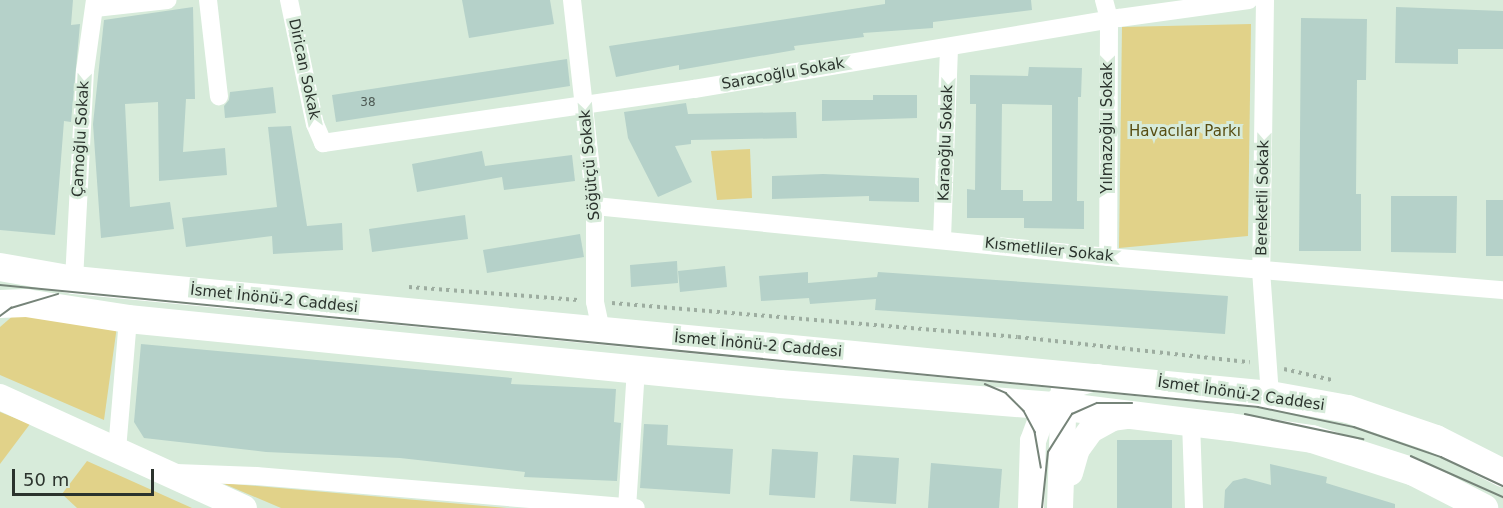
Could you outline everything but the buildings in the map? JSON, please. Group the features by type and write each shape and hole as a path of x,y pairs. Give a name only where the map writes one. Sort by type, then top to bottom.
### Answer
{"main road":[{"name":"İsmet İnönü-2 Caddesi","path":"0,267 74,280 1104,377 1270,395 1348,409 1436,439 1503,472"},
{"path":"0,304 26,303 128,319 636,369 993,400 1061,402 1142,416 1312,439 1414,472 1484,508"}],"street":[{"path":"95,4 168,0"},
{"path":"208,0 219,96"},
{"name":"Dirican Sokak","path":"289,0 319,138"},
{"name":"Söğütçü Sokak","path":"572,0 595,206 595,302 601,331"},
{"name":"Yılmazoğlu Sokak","path":"1104,0 1108,20 1108,257"},
{"name":"Saracoğlu Sokak","path":"319,138 323,143 352,141 585,106 1108,20 1249,0"},
{"name":"Bereketli Sokak","path":"1265,0 1261,270 1270,395"},
{"name":"Çamoğlu Sokak","path":"74,280 85,70 95,4"},
{"name":"Karaoğlu Sokak","path":"942,239 949,47"},
{"name":"Kısmetliler Sokak","path":"595,206 1108,257 1503,290"},
{"path":"117,450 128,319"},
{"path":"627,508 636,369"},
{"path":"1039,371 1054,376 1061,402 1061,508"},
{"path":"1031,508 1035,432 1083,380 1104,377"},
{"path":"0,397 244,508"},
{"path":"993,400 1025,420 1033,453"},
{"path":"1061,508 1072,464 1084,438 1101,422 1142,416"},
{"path":"1191,422 1194,508"},
{"path":"168,473 256,476 636,508"}],"green space":[{"name":"Havacılar Parkı","path":"1251,24 1248,236 1119,248 1122,27"},
{"path":"750,149 752,198 717,200 711,151"},
{"path":"15,314 117,326 104,420 0,375 0,327"},
{"path":"0,412 30,424 0,464"},
{"path":"87,461 192,508 77,508 62,494"},
{"path":"222,483 507,508 281,508"}],"tram line":[{"path":"0,285 1258,407 1354,427 1441,457 1503,486"},
{"path":"0,316 11,308 58,294"},
{"path":"985,384 1006,393 1024,411 1035,432 1041,467"},
{"path":"1042,508 1048,452 1072,414 1097,403 1132,403"},
{"path":"1245,414 1363,439"},
{"path":"1411,456 1503,497"}]}
